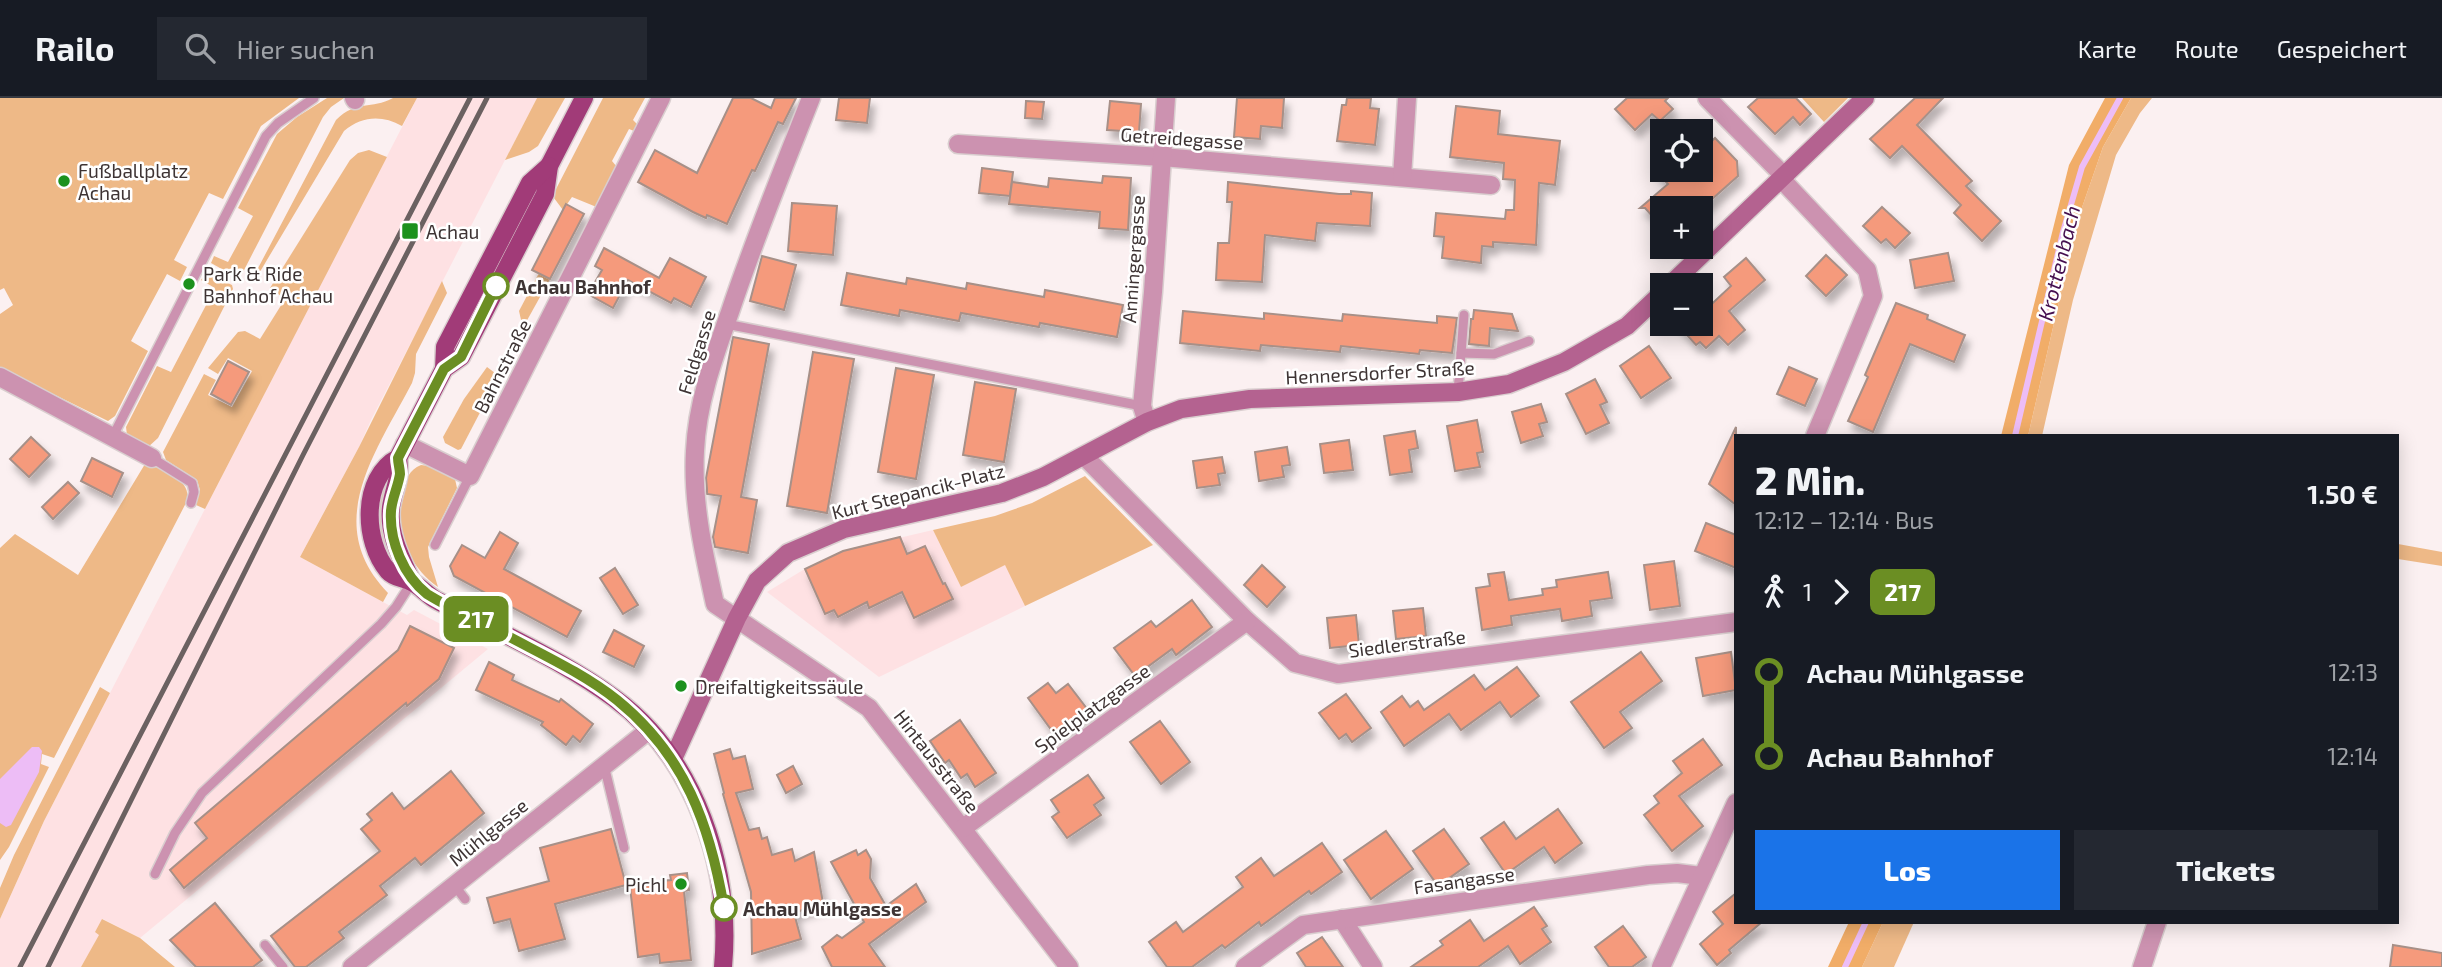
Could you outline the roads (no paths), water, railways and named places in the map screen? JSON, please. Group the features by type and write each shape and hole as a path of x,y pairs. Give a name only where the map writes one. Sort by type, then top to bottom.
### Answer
{"main road":[{"path":"584,98 549,166 545,194 461,357 444,369 401,451 400,474 393,498 391,522 397,548 412,582 437,600 536,651 616,699 649,730 673,759 697,806 715,859 724,908 723,967"}],"street":[{"name":"Bahnstraße","path":"470,476 661,98"},
{"name":"Feldgasse","path":"737,618 715,604 698,516 695,453 702,400 774,188 811,98"},
{"name":"Anningergasse","path":"1144,414 1166,98"},
{"path":"1402,177 1407,98"},
{"path":"1707,98 1867,270 1873,296 1816,434"},
{"path":"1683,273 1865,98"},
{"name":"Getreidegasse","path":"958,144 1162,157 1491,185"},
{"name":"Hennersdorfer Straße","path":"1084,456 1144,414 1250,398 1458,392 1509,384 1564,362 1627,326 1650,304"},
{"path":"0,377 152,458"},
{"path":"401,451 470,476"},
{"name":"Kurt Stepancik-Platz","path":"673,759 737,618 757,581 788,553 845,529 1002,493 1043,477 1084,456"},
{"name":"Siedlerstraße","path":"1084,456 1247,621 1295,663 1338,674 1734,622"},
{"name":"Hintausstraße","path":"737,618 869,708 1069,967"},
{"name":"Spielplatzgasse","path":"963,828 1247,621"},
{"name":"Mühlgasse","path":"352,967 460,892 604,765 649,730"},
{"path":"1661,967 1734,807"},
{"name":"Fasangasse","path":"1245,967 1303,925 1648,875 1677,873 1701,876"},
{"path":"1342,919 1373,967"},
{"path":"2142,967 2156,924"}],"lane":[{"path":"113,436 266,136 278,123 314,98"},
{"path":"1458,392 1464,315"},
{"path":"726,324 1144,414"},
{"path":"1461,353 1494,354 1529,341"},
{"path":"152,458 189,480 194,492 191,503"},
{"path":"435,545 470,476"},
{"path":"155,874 175,833 202,793 388,616 412,582"},
{"path":"604,765 624,848"},
{"path":"265,945 282,967"}],"waterway":[{"name":"Krottenbach","path":"2015,434 2063,232 2082,167 2120,98"},
{"name":"Krottenbach","path":"1845,967 1865,924"}],"railway":[{"path":"20,967 470,98"},
{"path":"48,967 303,455 487,98"}],"place":[{"name":"Fußballplatz Achau","path":"64,181"},
{"name":"Achau","path":"410,231"},
{"name":"Park & Ride Bahnhof Achau","path":"189,284"},
{"name":"Achau Bahnhof","path":"496,286"},
{"name":"Dreifaltigkeitssäule","path":"681,686"},
{"name":"Pichl","path":"681,884"},
{"name":"Achau Mühlgasse","path":"724,908"}]}
